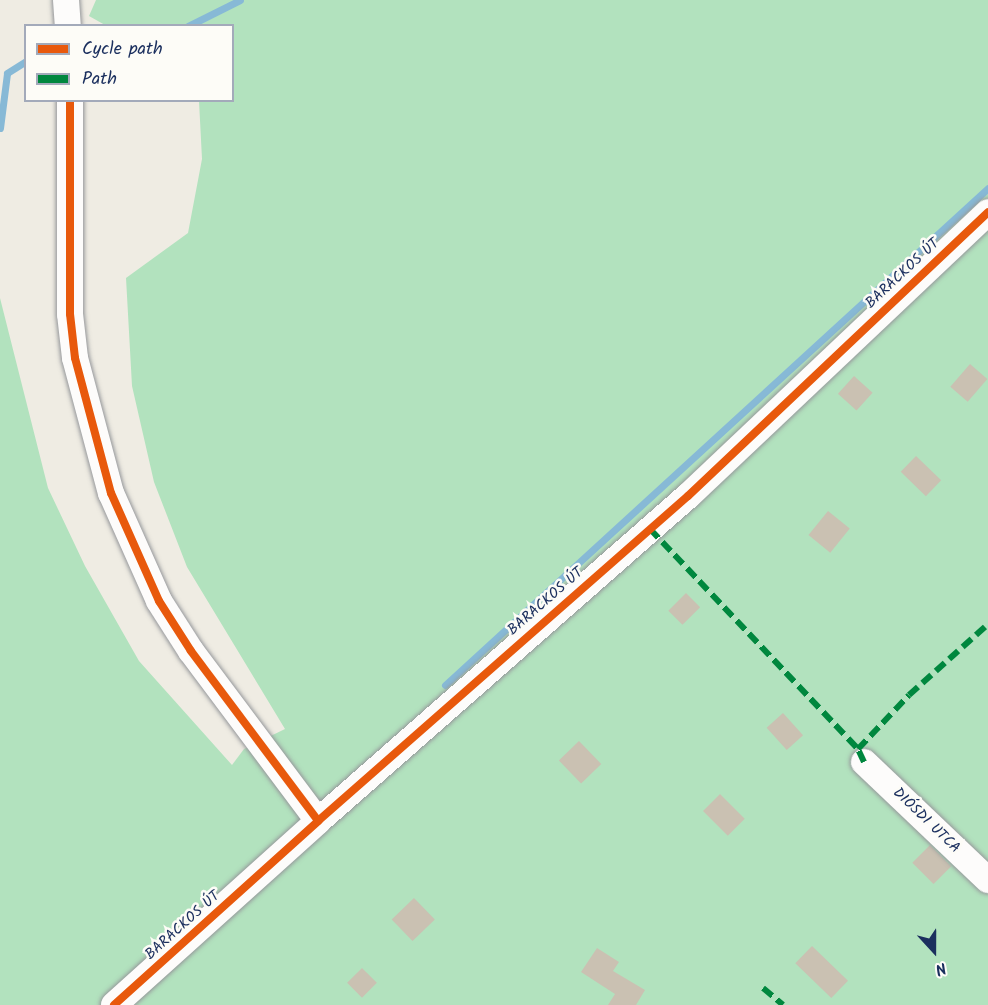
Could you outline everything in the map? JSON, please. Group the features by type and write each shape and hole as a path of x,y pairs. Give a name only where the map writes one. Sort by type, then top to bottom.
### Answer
{"street":[{"path":"66,0 68,24"},
{"path":"70,102 70,314 75,358 111,493 159,601 191,651 318,821"},
{"name":"BARACKOS ÚT","path":"114,1005 318,821 688,496 988,212"},
{"name":"DIÓSDI UTCA","path":"864,762 988,879"}],"green space":[{"path":"96,0 988,0 988,1005 0,1005 0,298 48,488 85,566 139,661 232,765 244,749 285,729 187,567 154,482 132,386 126,278 188,233 202,159 199,102 234,102 234,24 103,24 89,16"}],"building":[{"path":"970,364 987,379 968,402 950,387"},
{"path":"854,376 873,393 857,411 838,394"},
{"path":"916,456 941,480 926,496 901,472"},
{"path":"828,511 850,529 830,553 808,535"},
{"path":"686,593 700,607 682,625 668,611"},
{"path":"783,713 803,735 787,750 767,728"},
{"path":"579,741 601,764 581,783 559,760"},
{"path":"720,794 745,819 728,836 703,811"},
{"path":"930,845 951,866 934,884 912,863"},
{"path":"414,898 435,920 413,941 392,920"},
{"path":"812,946 848,981 831,998 795,963"},
{"path":"597,948 619,962 613,971 645,990 636,1005 608,1005 615,994 581,972"},
{"path":"362,968 377,983 362,998 347,983"}],"waterway":[{"path":"192,24 240,0"},
{"path":"0,128 7,73 24,62"},
{"path":"445,685 988,188"}],"marked path":[{"path":"650,529 858,749"},
{"path":"864,762 858,749 909,695 988,624"},
{"path":"763,988 783,1005"}],"cycle path":[{"path":"70,102 70,314 75,358 111,493 159,601 191,651 318,821"},
{"path":"114,1005 318,821 688,496 988,212"}]}
